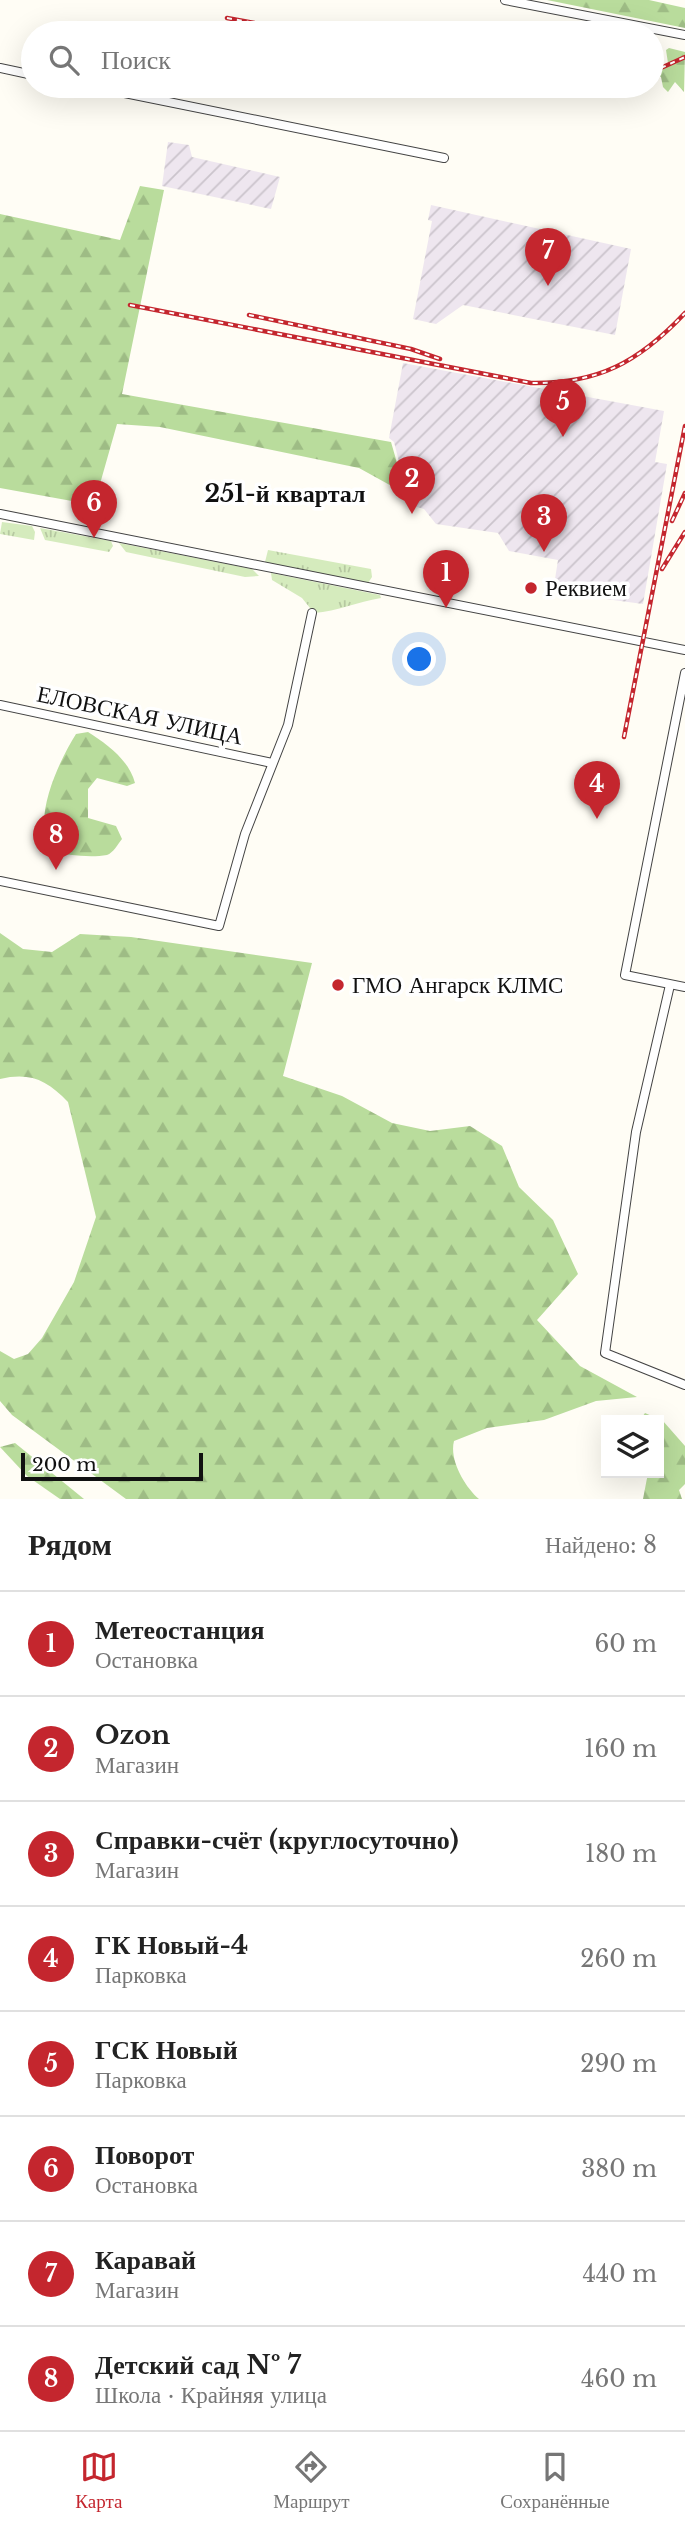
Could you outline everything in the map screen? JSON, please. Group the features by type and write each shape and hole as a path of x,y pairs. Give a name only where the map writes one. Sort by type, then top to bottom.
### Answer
{"street":[{"path":"505,0 613,21"},
{"path":"664,31 685,35"},
{"path":"0,68 21,72"},
{"path":"149,98 444,158"},
{"path":"0,514 685,650"},
{"path":"0,881 219,926 245,835 288,725 312,614"},
{"path":"685,673 625,975 685,987"},
{"name":"ЕЛОВСКАЯ УЛИЦА","path":"0,705 272,763"},
{"path":"670,985 636,1132 605,1353 685,1385"}],"shaded area":[{"path":"168,142 189,145 192,157 280,177 271,209 162,186"},
{"path":"431,205 631,249 615,335 463,305 436,324 413,319 432,221 428,220"},
{"path":"403,363 664,411 655,462 667,464 643,604 553,592 558,560 509,551 498,533 436,524 424,509 410,505 394,442 389,438"}],"green space":[{"path":"547,0 649,0 685,8 685,28 664,24 664,21 650,21"},
{"path":"669,48 685,52 684,92 675,82 668,92 664,88 664,65 668,63 666,50"},
{"path":"140,186 164,190 122,394 391,442 406,494 359,468 160,427 117,424 94,505 0,488 0,214 120,240"},
{"path":"2,522 32,526 35,532 34,540 0,534"},
{"path":"40,528 111,541 113,546 109,552 45,540"},
{"path":"119,543 252,569 259,576 245,577 126,552"},
{"path":"268,550 371,569 372,577 368,583 265,562"},
{"path":"271,573 380,595 381,598 314,613 302,598 272,580"},
{"path":"88,732 123,760 135,783 127,786 97,778 88,789 88,818 116,826 122,839 107,855 78,856 50,851 45,838 44,823 55,775 76,734"},
{"path":"0,933 23,949 52,952 80,934 131,937 312,963 283,1076 342,1096 392,1123 430,1131 470,1126 502,1146 519,1187 553,1220 578,1274 537,1320 580,1366 637,1397 596,1401 544,1420 487,1428 454,1441 454,1456 459,1473 479,1499 126,1499 12,1415 0,1401 0,1351 14,1359 28,1354 42,1338 74,1282 96,1217 68,1102 53,1088 29,1077 0,1079"},
{"path":"664,1422 685,1446 685,1484 679,1490 682,1499 643,1499 647,1478 664,1478"},
{"path":"15,1443 84,1499 60,1499 27,1476 0,1447"}],"railway":[{"path":"227,18 243,21"},
{"path":"664,67 685,57"},
{"path":"130,305 531,383 577,379 616,367 651,345 685,313"},
{"path":"249,315 411,349 440,359"},
{"path":"624,737 685,426"},
{"path":"672,521 685,493"},
{"path":"662,569 685,532"}],"place":[{"name":"Каравай","path":"548,286"},
{"name":"ГСК Новый","path":"563,437"},
{"name":"Ozon","path":"412,514"},
{"name":"Поворот","path":"94,538"},
{"name":"Справки-счёт (круглосуточно)","path":"544,552"},
{"name":"Реквием","path":"531,588"},
{"name":"Метеостанция","path":"446,608"},
{"name":"ГК Новый-4","path":"597,819"},
{"name":"Детский сад № 7","path":"56,870"},
{"name":"ГМО Ангарск КЛМС","path":"338,985"}],"district":[{"name":"251-й квартал","path":"285,493"}]}
